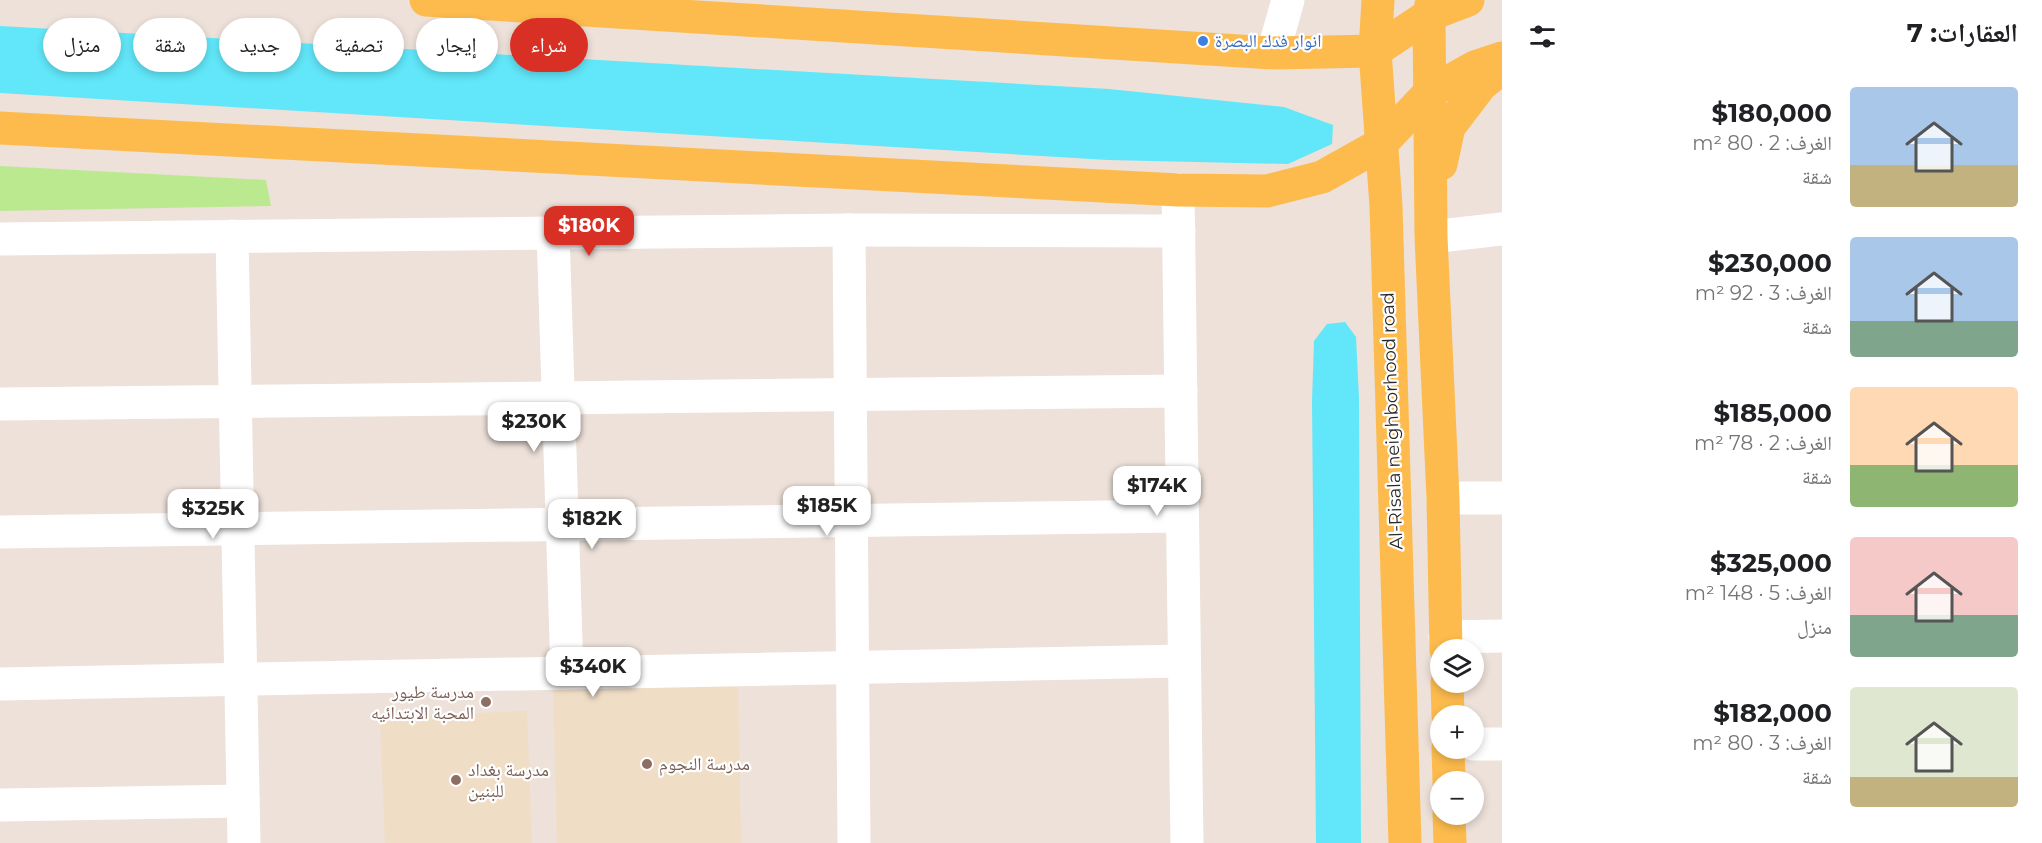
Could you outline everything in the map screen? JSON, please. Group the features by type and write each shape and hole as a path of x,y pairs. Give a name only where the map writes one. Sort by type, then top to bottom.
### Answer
{"main road":[{"path":"426,0 1273,53 1375,51 1430,7 1468,0"},
{"name":"Al-Risala neighborhood road","path":"1378,0 1375,51 1386,218 1405,843"},
{"path":"1430,7 1431,237 1443,498 1446,639"},
{"path":"0,128 1178,190 1267,191 1322,177 1381,144 1430,92 1475,67 1502,58"},
{"path":"1431,237 1441,163 1449,127 1481,85 1502,68"},
{"path":"1449,825 1450,843"}],"street":[{"path":"1273,53 1288,0"},
{"path":"1178,190 1187,843"},
{"path":"1431,237 1502,229"},
{"path":"0,238 849,230 1179,231"},
{"path":"849,230 854,843"},
{"path":"553,232 567,672"},
{"path":"232,236 244,843"},
{"path":"0,404 1181,392"},
{"path":"1443,498 1502,498"},
{"path":"0,532 1182,516"},
{"path":"1478,639 1502,636"},
{"path":"0,684 1184,661"},
{"path":"1484,744 1502,744"},
{"path":"0,805 243,801"}],"shaded area":[{"name":"مدرسة النجوم","path":"738,681 741,843 557,843 553,685"},
{"name":"مدرسة بغداد للبنين","path":"527,711 532,843 385,843 380,717"}],"green space":[{"path":"0,166 266,180 271,206 0,211"}],"water":[{"path":"0,26 43,28 43,72 121,72 121,33 133,34 133,72 207,72 207,38 219,38 219,72 301,72 301,43 313,44 313,72 404,72 404,49 416,50 416,72 498,72 498,54 510,55 510,72 588,72 588,59 1109,89 1284,107 1333,125 1332,144 1288,164 1108,160 0,93"},
{"path":"1345,322 1356,337 1359,398 1361,843 1316,843 1312,401 1314,341 1327,324"}],"place":[{"name":"انوار فدك البصرة","path":"1203,41"},
{"name":"مدرسة طيور المحبة الابتدائيه","path":"486,702"},
{"name":"مدرسة النجوم","path":"647,764"},
{"name":"مدرسة بغداد للبنين","path":"456,780"}]}
